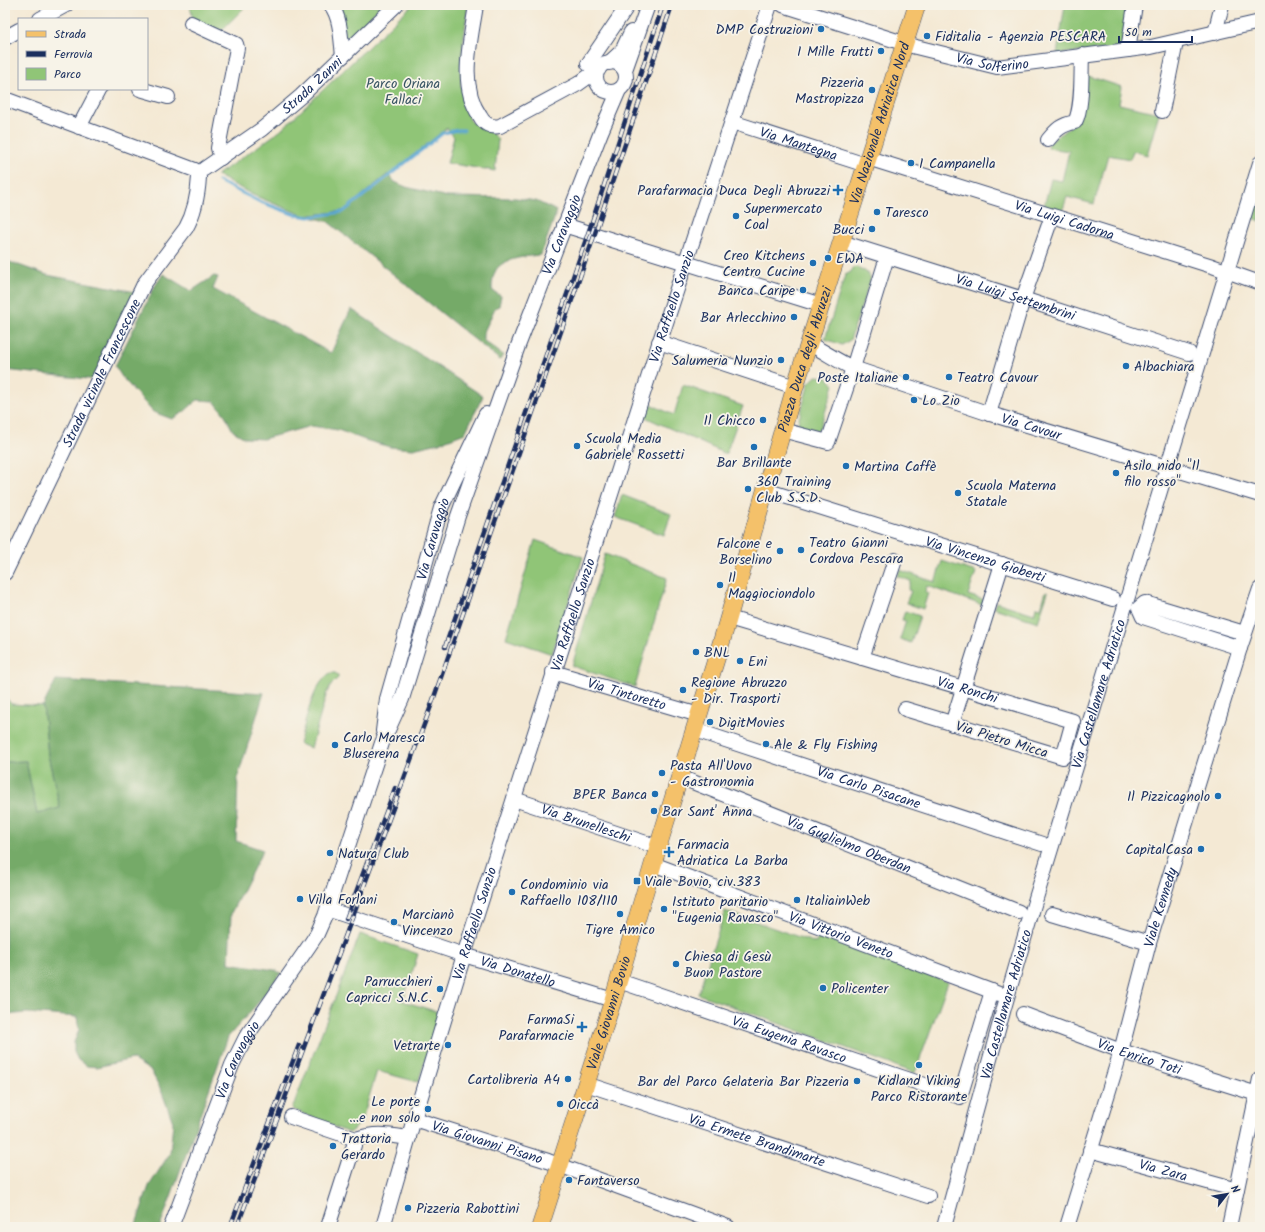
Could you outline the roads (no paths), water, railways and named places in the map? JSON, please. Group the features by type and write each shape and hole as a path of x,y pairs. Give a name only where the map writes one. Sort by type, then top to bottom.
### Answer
{"main road":[{"name":"Via Nazionale Adriatica Nord","path":"841,242 917,5"},
{"name":"Piazza Duca degli Abruzzi","path":"782,430 841,242"},
{"name":"Viale Giovanni Bovio","path":"540,1227 619,981 658,847 729,618 782,430"}],"street":[{"path":"42,18 66,5"},
{"path":"331,5 335,10 343,56"},
{"name":"Strada Zanni","path":"200,172 262,129 301,96 396,5"},
{"path":"476,5 469,59 468,86 475,108 483,122 493,127 500,126 578,84 599,65 622,50 644,5"},
{"path":"600,87 596,78 599,65 628,5"},
{"path":"578,84 592,83 611,92 619,90 623,87 626,79 625,70 648,5"},
{"name":"Via Raffaello Sanzio","path":"383,1227 464,955 553,672 659,342 770,5"},
{"name":"Via Solferino","path":"783,5 905,44 997,67 1151,47 1260,22"},
{"path":"1128,50 1135,5"},
{"path":"1215,32 1222,5"},
{"path":"191,23 236,44 237,48 218,148 220,158"},
{"path":"5,38 18,31"},
{"path":"1162,110 1176,42"},
{"path":"1048,140 1056,129 1065,124 1076,122 1078,116 1081,83 1082,56"},
{"path":"599,65 618,64 625,70"},
{"name":"Via Caravaggio","path":"600,87 605,100 604,122"},
{"path":"79,127 98,90"},
{"path":"144,90 168,97"},
{"name":"Via Caravaggio","path":"172,1227 232,1066 246,1037 317,934 331,909 382,744 402,699 458,516 518,346 604,122 619,90"},
{"path":"5,100 200,172"},
{"name":"Via Mantegna","path":"732,122 867,162"},
{"name":"Via Luigi Cadorna","path":"867,162 1052,216 1260,283"},
{"name":"Via Castellamare Adriatico","path":"944,1227 1007,997 1260,163"},
{"name":"Strada vicinale Francescone","path":"5,573 144,284 186,228 190,220 198,194 200,172"},
{"path":"989,414 1023,299 1052,216"},
{"path":"564,225 821,305"},
{"name":"Via Luigi Settembrini","path":"841,242 1189,353"},
{"name":"Piazza Duca degli Abruzzi","path":"782,430 828,442 853,368 887,257"},
{"path":"659,342 795,387"},
{"name":"Via Cavour","path":"809,344 853,368 989,414 1260,495"},
{"name":"Via Caravaggio","path":"382,744 387,699 441,508 518,346"},
{"name":"Via Vincenzo Gioberti","path":"766,490 1113,599"},
{"path":"862,658 895,560"},
{"path":"952,724 1002,564"},
{"name":"Viale Kennedy","path":"1067,1227 1121,1051 1149,943 1244,633 1260,589"},
{"path":"1240,648 1143,617 1139,608 1145,603 1244,633"},
{"name":"Via Ronchi","path":"729,618 1074,722"},
{"name":"Via Tintoretto","path":"553,672 697,722"},
{"name":"Via Pietro Micca","path":"905,709 1063,757 1074,722"},
{"name":"Via Carlo Pisacane","path":"697,722 1042,844"},
{"name":"Via Guglielmo Oberdan","path":"680,777 1019,912"},
{"name":"Via Brunelleschi","path":"514,799 658,847"},
{"name":"Via Vittorio Veneto","path":"653,864 1007,997"},
{"name":"Via Donatello","path":"331,909 464,955 613,1000"},
{"path":"1052,914 1149,943"},
{"name":"Via Eugenia Ravasco","path":"619,981 960,1097 992,991"},
{"name":"Via Enrico Toti","path":"1023,1014 1121,1051 1257,1094"},
{"path":"1229,1227 1260,1079"},
{"name":"Via Ermete Brandimarte","path":"586,1084 928,1196"},
{"path":"291,1116 356,1139 367,1135 377,1134 409,1138"},
{"name":"Via Giovanni Pisano","path":"414,1119 560,1166 728,1227"},
{"path":"328,1227 356,1139"},
{"name":"Via Zara","path":"1090,1150 1237,1190"}],"waterway":[{"path":"218,181 258,201 296,215 309,217 343,212 443,133 464,130"}],"railway":[{"path":"445,647 593,219 663,5"},
{"path":"237,1227 431,706 590,248 672,5"},
{"path":"346,919 395,788"},
{"path":"230,1227 299,1045"}],"place":[{"name":"DMP Costruzioni","path":"821,29"},
{"name":"Fiditalia - Agenzia PESCARA","path":"927,36"},
{"name":"I Mille Frutti","path":"881,51"},
{"name":"Pizzeria Mastropizza","path":"872,90"},
{"name":"I Campanella","path":"911,163"},
{"name":"Parafarmacia Duca Degli Abruzzi","path":"838,190"},
{"name":"Taresco","path":"877,212"},
{"name":"Supermercato Coal","path":"736,216"},
{"name":"Bucci","path":"872,229"},
{"name":"EWA","path":"828,258"},
{"name":"Creo Kitchens Centro Cucine","path":"813,263"},
{"name":"Banca Caripe","path":"803,290"},
{"name":"Bar Arlecchino","path":"794,317"},
{"name":"Salumeria Nunzio","path":"781,360"},
{"name":"Albachiara","path":"1126,366"},
{"name":"Poste Italiane","path":"906,377"},
{"name":"Teatro Cavour","path":"949,377"},
{"name":"Lo Zio","path":"914,400"},
{"name":"Il Chicco","path":"763,420"},
{"name":"Scuola Media Gabriele Rossetti","path":"577,446"},
{"name":"Bar Brillante","path":"754,447"},
{"name":"Martina Caffè","path":"846,466"},
{"name":"Asilo nido \"Il filo rosso\"","path":"1116,473"},
{"name":"360 Training Club S.S.D.","path":"748,489"},
{"name":"Scuola Materna Statale","path":"958,493"},
{"name":"Teatro Gianni Cordova Pescara","path":"801,550"},
{"name":"Falcone e Borselino","path":"780,551"},
{"name":"Il Maggiociondolo","path":"720,585"},
{"name":"BNL","path":"696,652"},
{"name":"Eni","path":"740,661"},
{"name":"Regione Abruzzo - Dir. Trasporti","path":"683,690"},
{"name":"DigitMovies","path":"710,722"},
{"name":"Ale & Fly Fishing","path":"766,744"},
{"name":"Carlo Maresca Bluserena","path":"335,745"},
{"name":"Pasta All'Uovo - Gastronomia","path":"662,773"},
{"name":"BPER Banca","path":"655,794"},
{"name":"Il Pizzicagnolo","path":"1218,796"},
{"name":"Bar Sant' Anna","path":"654,811"},
{"name":"CapitalCasa","path":"1201,849"},
{"name":"Farmacia Adriatica La Barba","path":"669,852"},
{"name":"Natura Club","path":"330,853"},
{"name":"Viale Bovio, civ.383","path":"637,881"},
{"name":"Condominio via Raffaello 108/110","path":"512,892"},
{"name":"Villa Forlani","path":"300,899"},
{"name":"ItaliainWeb","path":"797,900"},
{"name":"Istituto paritario \"Eugenia Ravasco\"","path":"664,909"},
{"name":"Tigre Amico","path":"620,914"},
{"name":"Marcianò Vincenzo","path":"394,922"},
{"name":"Chiesa di Gesù Buon Pastore","path":"676,964"},
{"name":"Policenter","path":"823,988"},
{"name":"Parrucchieri Capricci S.N.C.","path":"440,989"},
{"name":"FarmaSi Parafarmacie","path":"582,1027"},
{"name":"Vetrarte","path":"448,1045"},
{"name":"Kidland Viking Parco Ristorante","path":"919,1065"},
{"name":"Cartolibreria A4","path":"568,1079"},
{"name":"Bar del Parco Gelateria Bar Pizzeria","path":"857,1081"},
{"name":"Oiccà","path":"560,1104"},
{"name":"Le porte ...e non solo","path":"428,1109"},
{"name":"Trattoria Gerardo","path":"333,1146"},
{"name":"Fantaverso","path":"569,1180"},
{"name":"Pizzeria Rabottini","path":"408,1208"}],"park label":[{"name":"Parco Oriana Fallaci","path":"403,92"}]}
